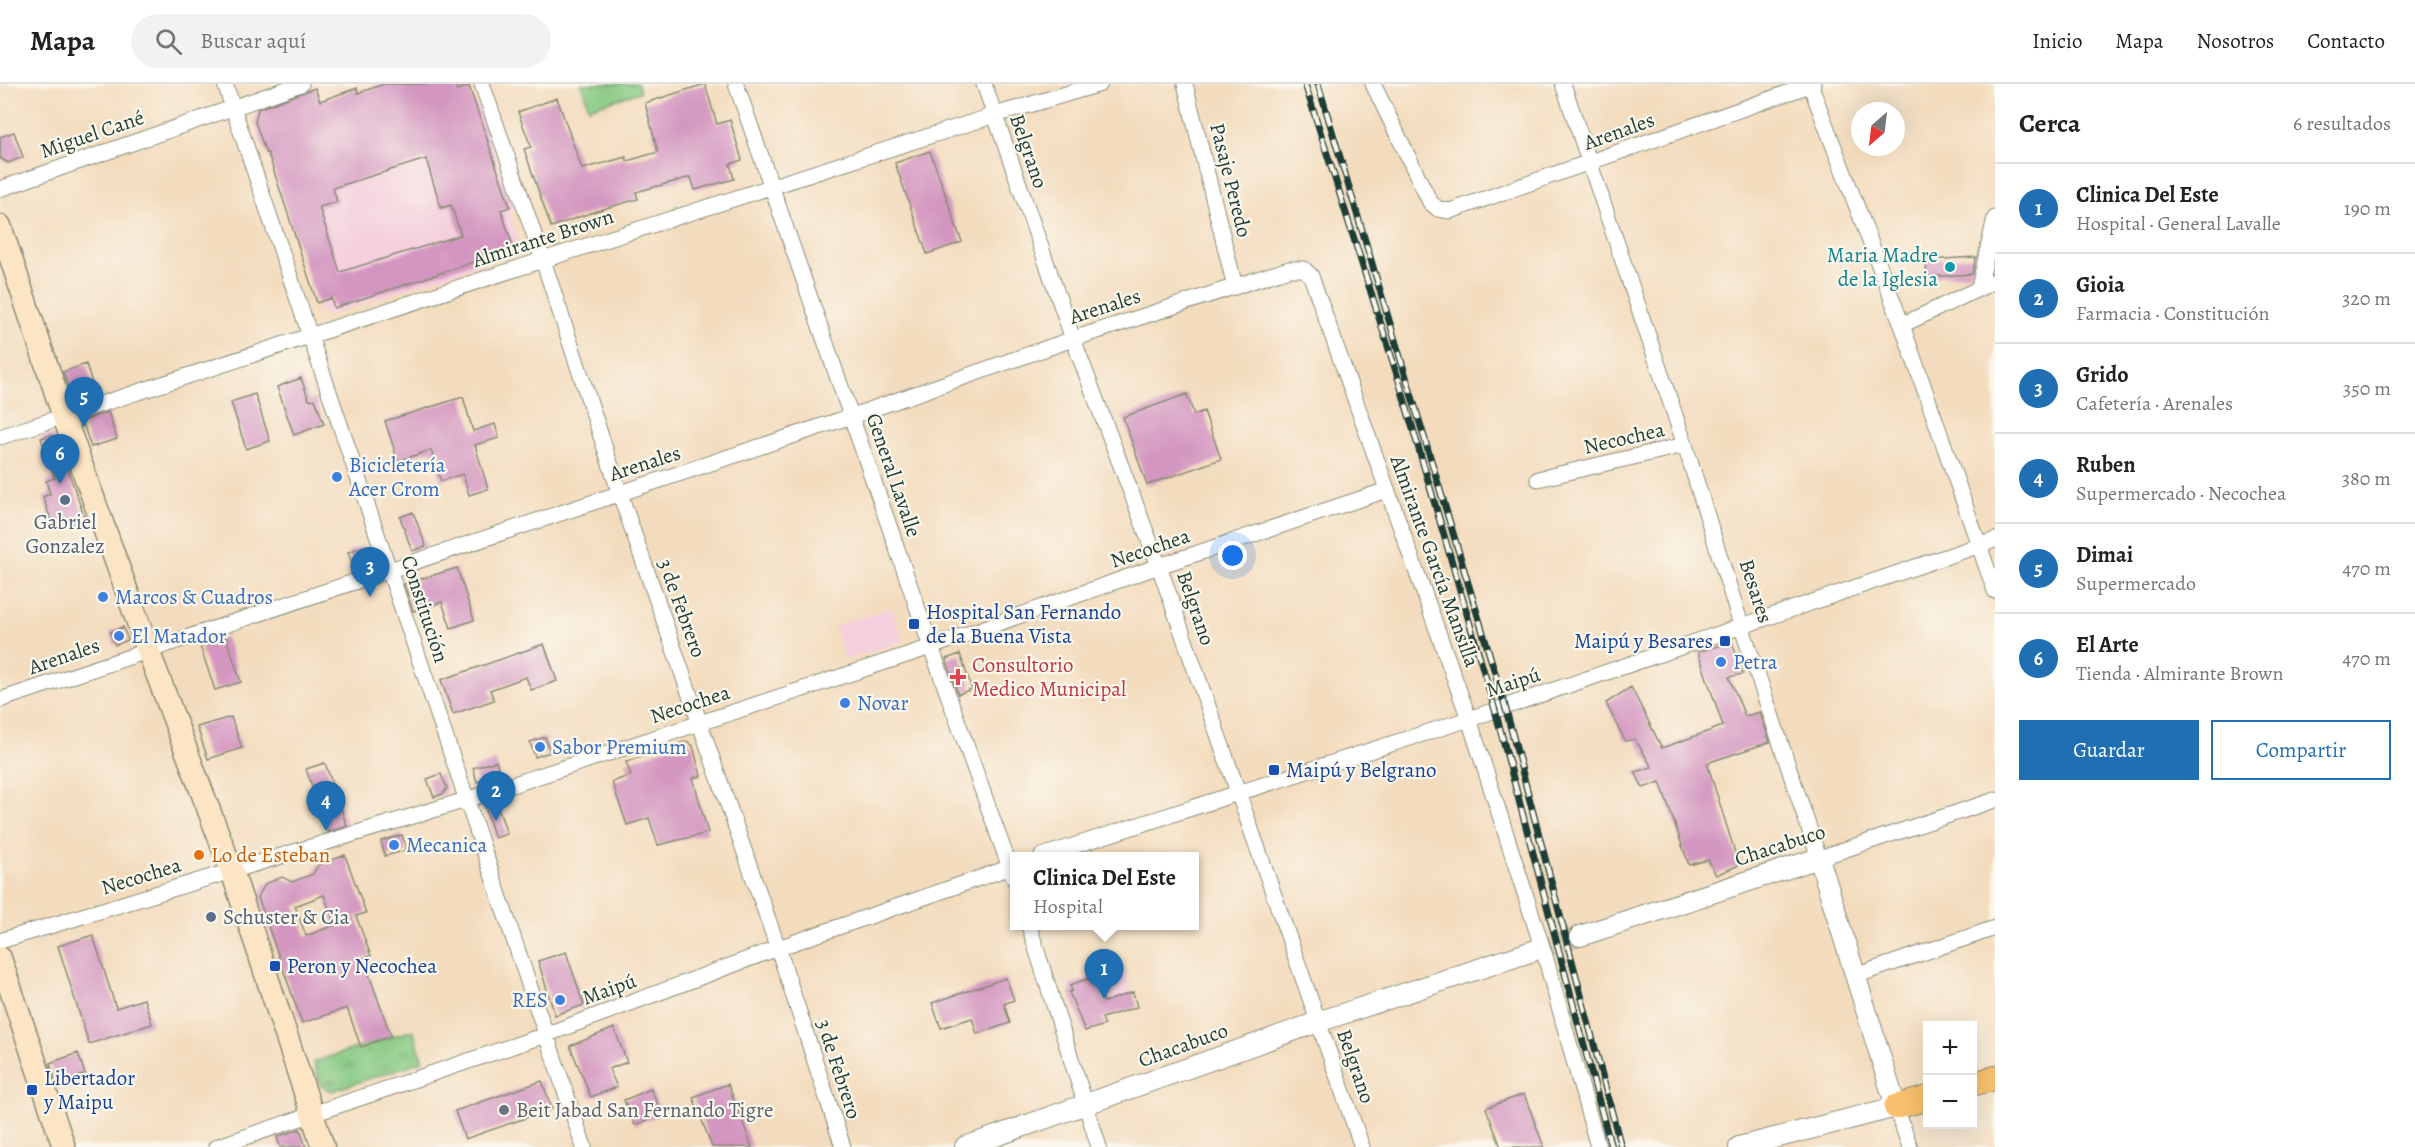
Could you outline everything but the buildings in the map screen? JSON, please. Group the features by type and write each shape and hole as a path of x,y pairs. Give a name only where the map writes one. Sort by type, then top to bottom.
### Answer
{"main road":[{"path":"1,234 148,650 232,871 323,1147"},
{"path":"0,958 64,1147"},
{"path":"1977,1083 1995,1078"},
{"path":"1896,1107 1923,1099"}],"street":[{"name":"Constitución","path":"225,84 584,1147"},
{"name":"Miguel Cané","path":"0,189 301,84"},
{"name":"3 de Febrero","path":"483,84 620,494 778,948 843,1147"},
{"name":"General Lavalle","path":"736,84 931,647 1010,863"},
{"name":"Belgrano","path":"984,84 1073,339 1159,566 1362,1147"},
{"name":"Almirante Brown","path":"0,437 543,260 995,115 1100,84"},
{"name":"Pasaje Peredo","path":"1185,84 1235,287"},
{"name":"Arenales","path":"1373,84 1430,202 1437,208 1450,211 1811,84"},
{"name":"Besares","path":"1563,84 1685,445 1910,1147"},
{"path":"1811,84 1902,325 1995,591"},
{"path":"1979,288 1992,253 1995,218"},
{"name":"Arenales","path":"0,700 852,416 1073,339 1289,270 1304,269"},
{"name":"Almirante García Mansilla","path":"1304,269 1311,276 1469,719 1598,1147"},
{"path":"1902,325 1995,281"},
{"name":"Necochea","path":"1538,479 1685,445"},
{"name":"Necochea","path":"0,941 466,800 931,647 1159,566 1387,490"},
{"name":"Maipú","path":"1054,852 1469,719 1742,628 1995,540"},
{"name":"Chacabuco","path":"1580,936 1995,800"},
{"name":"Maipú","path":"216,1147 545,1035 778,948 1010,872"},
{"path":"1855,976 1995,928"},
{"path":"1030,930 1099,1147"},
{"name":"Chacabuco","path":"965,1147 1318,1022 1418,989 1539,954"},
{"path":"1745,1146 1896,1107"}],"shaded area":[{"path":"479,105 515,210 509,212 519,243 516,252 326,316 318,308 274,171"},
{"path":"892,608 903,641 845,660 834,626"},
{"path":"1126,973 1137,1007 1103,1018 1105,1025 1083,1032 1067,985 1096,976 1098,983"}],"green space":[{"path":"581,84 638,84 640,92 589,108"},
{"path":"413,1030 423,1061 332,1091 321,1086 313,1062"}],"tunnel":[{"path":"1533,951 1580,936"}],"railway":[{"path":"1305,84 1399,381 1495,710 1611,1147"},
{"path":"1318,84 1505,706 1621,1147"}],"place":[{"name":"Maria Madre de la Iglesia","path":"1950,267"},
{"name":"Dimai","path":"84,427"},
{"name":"Bicicletería Acer Crom","path":"337,477"},
{"name":"El Arte","path":"60,484"},
{"name":"Gabriel Gonzalez","path":"65,500"},
{"name":"Marcos & Cuadros","path":"103,597"},
{"name":"Grido","path":"370,597"},
{"name":"Hospital San Fernando de la Buena Vista","path":"914,624"},
{"name":"El Matador","path":"119,636"},
{"name":"Maipú y Besares","path":"1725,641"},
{"name":"Petra","path":"1721,662"},
{"name":"Consultorio Medico Municipal","path":"958,677"},
{"name":"Novar","path":"845,703"},
{"name":"Sabor Premium","path":"540,747"},
{"name":"Maipú y Belgrano","path":"1274,770"},
{"name":"Gioia","path":"496,821"},
{"name":"Ruben","path":"326,831"},
{"name":"Mecanica","path":"394,845"},
{"name":"Lo de Esteban","path":"199,855"},
{"name":"Schuster & Cia","path":"211,917"},
{"name":"Peron y Necochea","path":"275,966"},
{"name":"Clinica Del Este","path":"1104,999"},
{"name":"RES","path":"560,1000"},
{"name":"Libertador y Maipu","path":"32,1090"},
{"name":"Beit Jabad San Fernando Tigre","path":"504,1110"}]}
